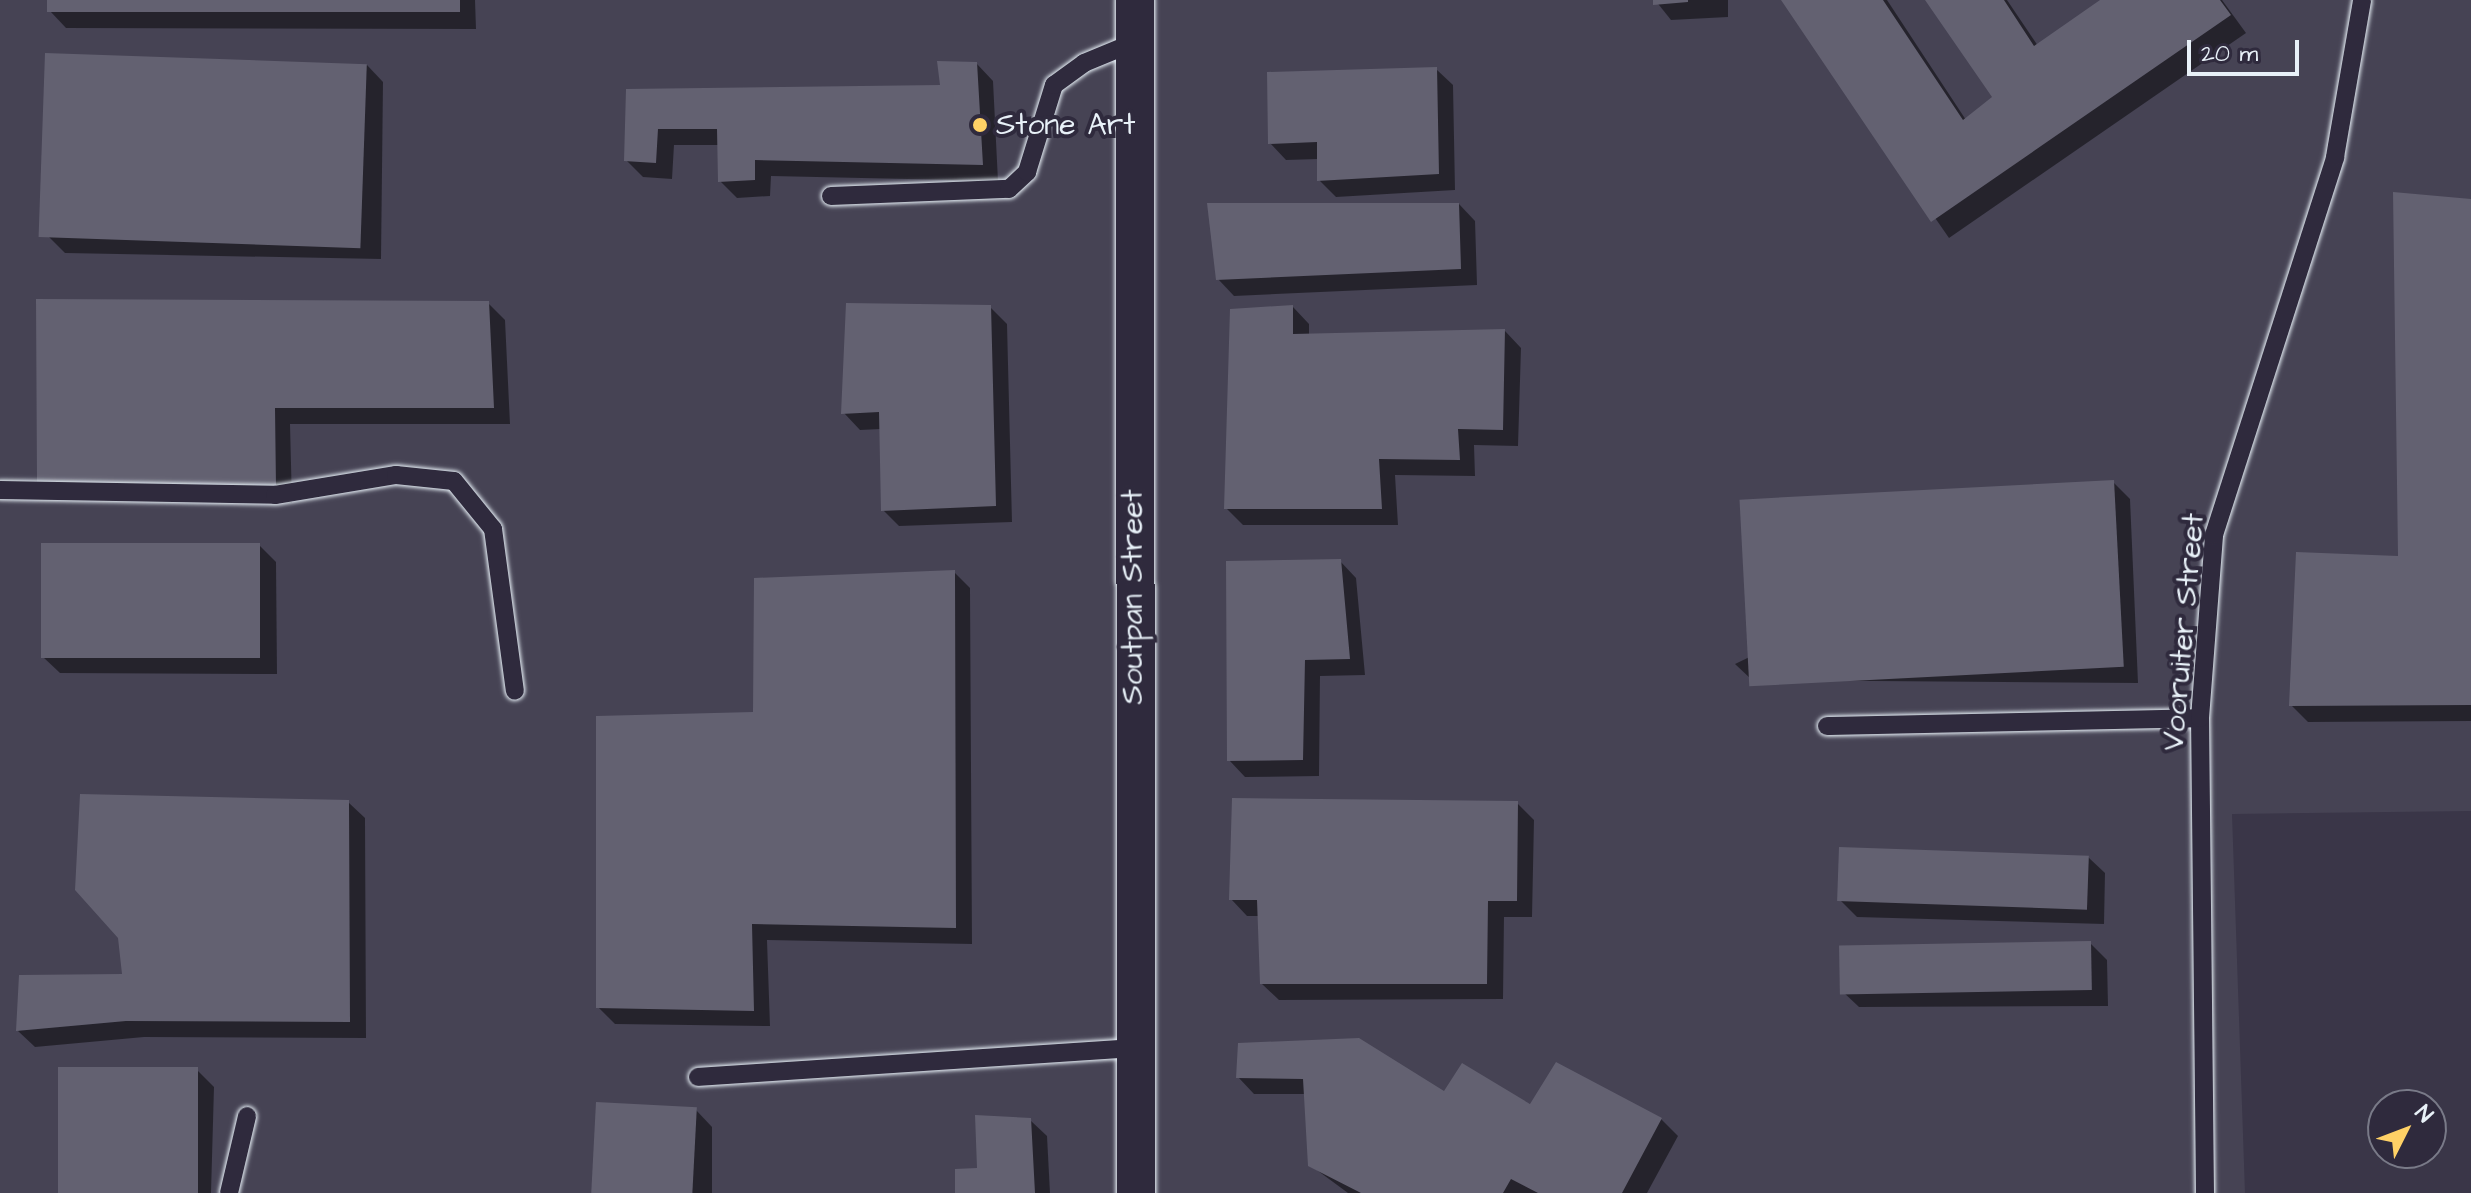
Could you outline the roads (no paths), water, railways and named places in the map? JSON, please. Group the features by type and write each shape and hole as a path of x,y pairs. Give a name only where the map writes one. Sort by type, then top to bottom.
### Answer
{"street":[{"name":"Soutpan Street","path":"1135,0 1133,1048 1136,1193"}],"lane":[{"name":"Vooruiter Street","path":"2205,1193 2200,718 2214,535 2335,157 2362,0"},
{"path":"831,196 1009,189 1032,162 1054,85 1084,63 1135,42"},
{"path":"0,490 275,495 396,475 454,481 477,500 493,529 515,691"},
{"path":"1827,726 2200,718"},
{"path":"698,1077 1133,1048"},
{"path":"229,1193 247,1116"}],"place":[{"name":"Stone Art","path":"980,125"}]}
